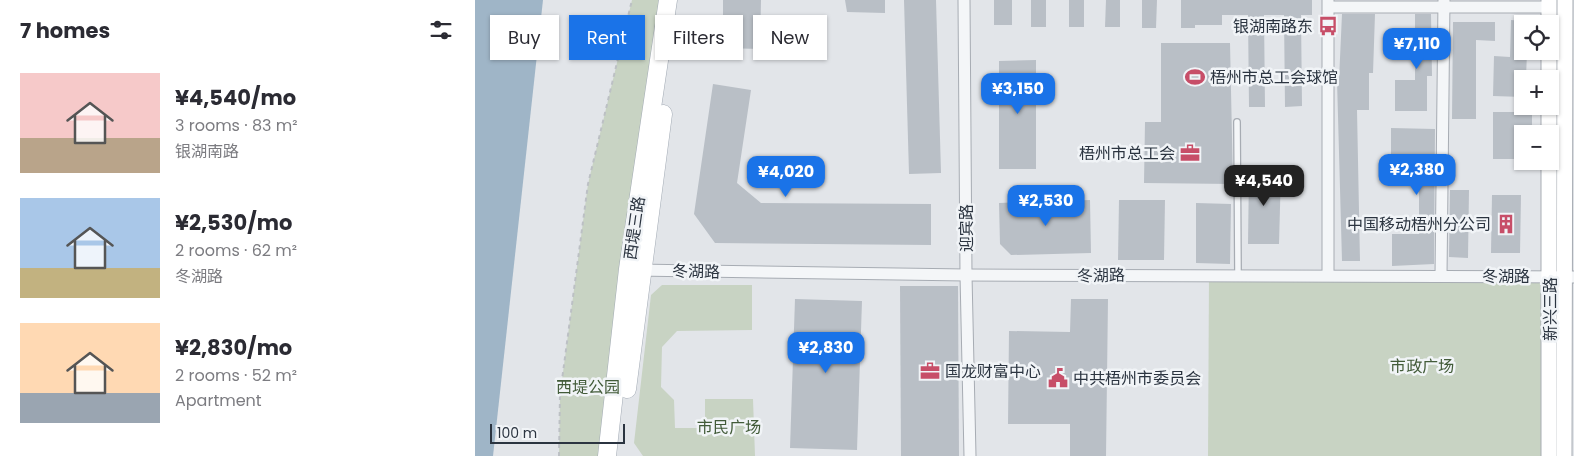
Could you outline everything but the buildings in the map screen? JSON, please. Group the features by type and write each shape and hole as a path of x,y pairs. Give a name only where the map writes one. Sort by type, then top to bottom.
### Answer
{"main road":[{"name":"西堤三路","path":"618,456 635,270 668,0"},
{"name":"西堤三路","path":"607,456 679,0"},
{"name":"新兴三路","path":"1564,456 1563,276 1568,4"},
{"name":"新兴三路","path":"1549,456 1563,276 1550,170"}],"street":[{"name":"迎宾路","path":"964,0 966,275 970,456"},
{"path":"1328,275 1328,4 1549,4"},
{"path":"1441,276 1443,4"},
{"name":"冬湖路","path":"635,270 966,275 1563,276"}],"lane":[{"path":"1237,122 1238,275"}],"path":[{"path":"559,456 560,395 588,184 632,0"}],"green space":[{"name":"西堤公园","path":"632,0 668,0 666,15 655,15 655,60 660,60 607,456 559,456 560,395 588,184 618,60 645,60 645,15 628,15"},
{"name":"市政广场","path":"1209,275 1550,276 1549,456 1208,456"},
{"name":"市民广场","path":"662,285 752,285 752,330 677,331 662,347 661,387 674,400 675,428 705,428 705,399 753,399 755,456 643,456 634,443 651,295"}],"water":[{"path":"475,0 543,0 541,15 490,15 490,60 536,60 493,456 475,456"}],"place":[{"name":"银湖南路东","path":"1328,26"},
{"name":"梧州市总工会球馆","path":"1195,77"},
{"name":"梧州市总工会","path":"1190,153"},
{"name":"中国移动梧州分公司","path":"1506,224"},
{"name":"国龙财富中心","path":"930,371"},
{"name":"中共梧州市委员会","path":"1058,378"}]}
